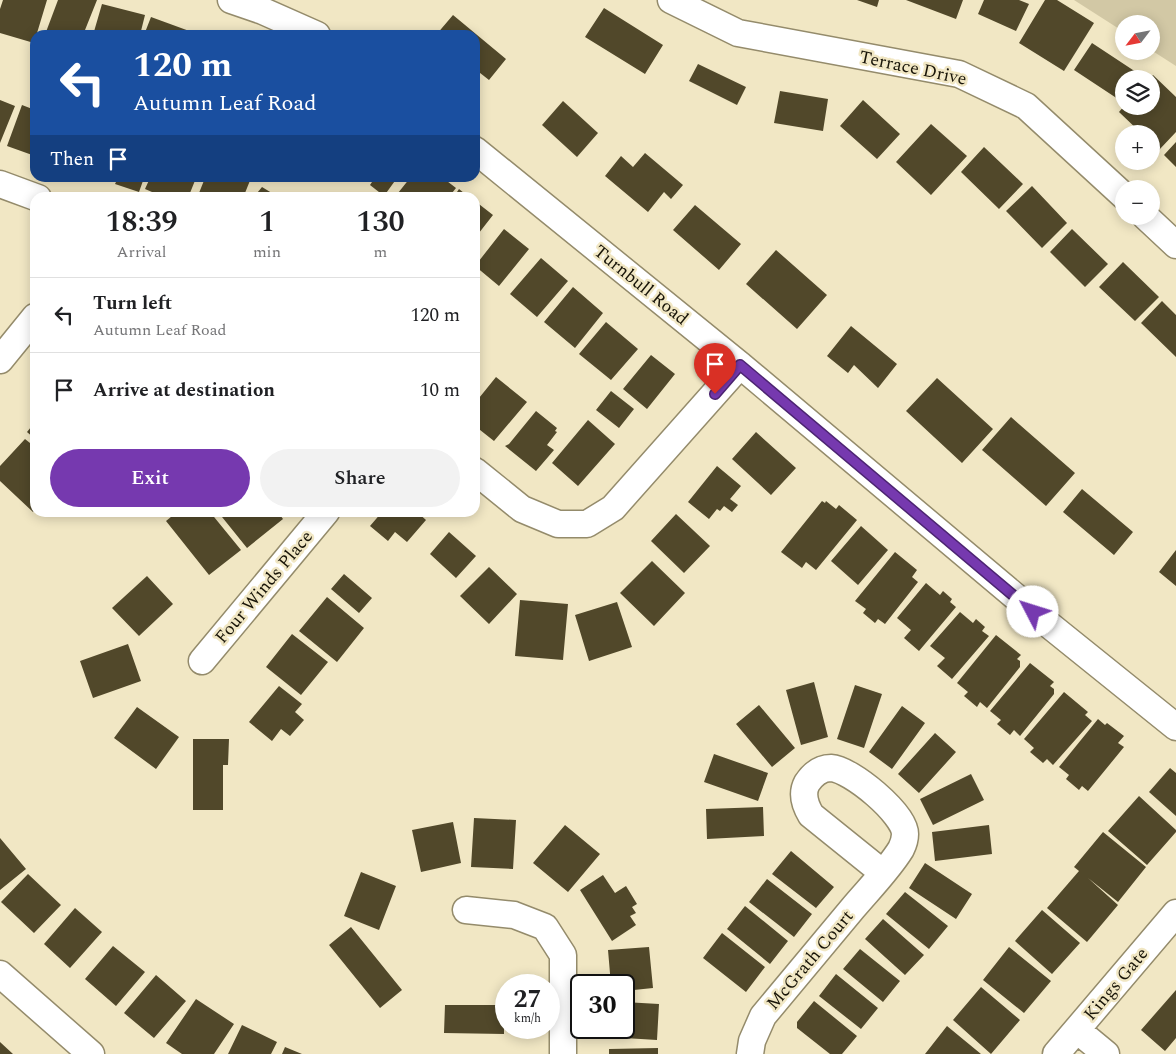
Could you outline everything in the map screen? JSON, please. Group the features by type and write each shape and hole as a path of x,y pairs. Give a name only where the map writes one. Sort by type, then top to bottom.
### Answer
{"street":[{"path":"230,0 262,11 306,30"},
{"name":"Terrace Drive","path":"670,0 738,33 958,74 1026,106 1115,188"},
{"name":"Turnbull Road","path":"480,154 740,365 1048,624 1176,727"},
{"path":"0,184 30,195"},
{"path":"1155,225 1176,245"},
{"path":"0,360 30,323"},
{"path":"480,475 522,509 558,524 587,524 613,508 740,365"},
{"name":"Four Winds Place","path":"202,661 322,517"},
{"name":"McGrath Court","path":"750,1054 752,1040 763,1016 882,873"},
{"path":"466,910 514,914 545,926 563,955 562,1054"},
{"name":"Kings Gate","path":"1056,1054 1176,913"},
{"path":"0,974 91,1054"},
{"path":"1077,1030 1106,1054"}],"shaded area":[{"path":"1074,0 1176,0 1176,66 1160,56 1160,15 1115,15 1115,26"}],"building":[{"path":"3,0 47,0 38,30 30,30 30,42 0,33 0,9"},
{"path":"58,0 97,0 85,30 47,30"},
{"path":"857,0 879,0 877,7"},
{"path":"906,0 963,0 956,19"},
{"path":"984,0 1019,0 1029,4 1016,31 978,14"},
{"path":"1045,0 1057,0 1094,23 1064,71 1019,43"},
{"path":"102,4 145,15 141,30 94,30"},
{"path":"604,8 663,45 645,74 585,37"},
{"path":"453,15 471,30 440,30"},
{"path":"151,17 187,30 146,30"},
{"path":"480,37 506,59 489,80 480,73"},
{"path":"1092,43 1115,60 1133,70 1115,70 1115,97 1074,70"},
{"path":"698,64 746,87 737,105 689,81"},
{"path":"1160,82 1176,97 1176,132 1160,149 1160,125 1133,125 1122,115 1160,115"},
{"path":"780,91 828,99 823,131 774,123"},
{"path":"0,100 15,106 0,143"},
{"path":"863,100 900,134 877,159 840,126"},
{"path":"563,101 598,133 577,157 542,125"},
{"path":"22,105 30,108 30,154 7,146"},
{"path":"931,124 967,156 931,195 896,162"},
{"path":"1176,142 1176,167 1164,155"},
{"path":"984,147 1023,184 999,209 961,172"},
{"path":"645,153 683,185 671,199 664,192 648,212 605,176 621,156 633,167"},
{"path":"116,182 143,182 139,192 115,184"},
{"path":"148,182 194,182 190,192 152,192 145,189"},
{"path":"203,182 249,182 245,192 199,192"},
{"path":"372,182 394,182 387,192 379,192 370,185"},
{"path":"407,182 448,182 456,188 453,192 399,192"},
{"path":"1032,186 1067,223 1042,248 1006,211"},
{"path":"262,187 270,192 258,192"},
{"path":"480,205 493,215 480,232"},
{"path":"695,205 741,244 719,270 673,230"},
{"path":"504,229 529,249 499,286 480,270 480,260"},
{"path":"1072,229 1108,264 1085,287 1050,252"},
{"path":"776,250 827,295 797,329 746,284"},
{"path":"541,258 568,281 537,317 510,294"},
{"path":"1123,262 1159,297 1135,321 1099,287"},
{"path":"573,287 603,313 575,348 544,322"},
{"path":"1162,301 1176,315 1176,357 1141,323"},
{"path":"606,322 638,349 611,380 579,354"},
{"path":"851,326 897,364 878,388 854,365 848,373 827,356"},
{"path":"651,355 675,374 647,409 623,389"},
{"path":"496,377 527,402 494,441 480,430 480,397"},
{"path":"937,378 993,429 962,463 906,411"},
{"path":"611,391 634,409 619,428 596,410"},
{"path":"536,411 557,428 555,431 557,432 547,445 554,450 536,471 505,446 509,444"},
{"path":"1011,417 1075,473 1046,506 982,450"},
{"path":"588,420 615,444 578,486 552,463"},
{"path":"756,432 796,468 771,495 732,459"},
{"path":"25,439 30,443 30,509 0,481 0,466"},
{"path":"717,466 741,486 730,499 738,505 732,512 724,506 720,511 717,509 709,519 688,502"},
{"path":"1082,489 1133,532 1114,555 1063,512"},
{"path":"822,501 825,503 826,501 836,509 839,505 857,520 816,570 806,562 802,568 781,552"},
{"path":"676,514 710,546 684,573 651,541"},
{"path":"171,517 214,517 241,550 209,575 166,521"},
{"path":"222,517 282,517 283,519 247,548"},
{"path":"378,517 423,517 426,520 407,542 395,532 388,541 370,526"},
{"path":"861,526 888,550 858,585 831,561"},
{"path":"449,532 476,556 456,578 430,554"},
{"path":"1176,550 1176,586 1159,572"},
{"path":"895,552 917,570 912,577 918,582 885,624 878,619 875,623 863,613 866,609 855,601"},
{"path":"652,561 685,593 654,626 620,593"},
{"path":"489,567 517,594 489,624 460,596"},
{"path":"344,574 372,598 359,613 331,589"},
{"path":"147,576 173,604 139,636 112,608"},
{"path":"926,583 940,595 943,591 952,599 950,602 956,607 919,651 904,638 911,630 897,618"},
{"path":"327,597 364,628 337,662 299,631"},
{"path":"520,600 568,604 563,660 515,656"},
{"path":"617,602 632,647 589,661 575,615"},
{"path":"960,612 973,623 976,619 985,627 982,631 989,636 952,679 937,666 945,658 930,646"},
{"path":"292,634 328,662 301,695 266,667"},
{"path":"996,635 1021,655 1017,659 1020,661 1020,667 987,708 980,702 977,707 964,696 968,692 957,683"},
{"path":"128,644 141,681 93,698 80,661"},
{"path":"1030,663 1054,682 1050,686 1054,689 1054,694 1020,736 1014,730 1010,735 997,724 1001,720 990,711"},
{"path":"814,682 828,737 801,745 786,690"},
{"path":"855,685 882,694 864,748 837,739"},
{"path":"279,686 302,704 295,712 304,720 290,736 281,729 272,741 249,722"},
{"path":"1064,692 1088,712 1085,715 1092,721 1053,765 1047,759 1043,763 1030,752 1034,748 1024,739"},
{"path":"759,705 795,748 772,767 736,724"},
{"path":"902,706 925,723 892,769 869,752"},
{"path":"137,707 179,737 156,769 114,738"},
{"path":"1098,719 1105,725 1107,723 1124,736 1118,743 1124,747 1088,791 1082,786 1079,790 1066,779 1069,775 1059,767"},
{"path":"935,733 956,752 919,793 898,774"},
{"path":"193,739 229,739 228,765 223,765 223,810 193,810"},
{"path":"714,754 768,773 758,801 704,782"},
{"path":"1170,768 1176,773 1176,816 1149,792"},
{"path":"971,774 984,800 933,825 920,799"},
{"path":"1139,796 1176,830 1147,865 1108,831"},
{"path":"763,807 764,836 707,839 706,809"},
{"path":"474,818 516,820 513,869 471,867"},
{"path":"453,822 461,863 421,872 412,830"},
{"path":"565,825 600,854 568,892 533,863"},
{"path":"989,825 992,854 935,861 932,832"},
{"path":"1103,832 1146,867 1118,902 1088,878 1118,905 1087,942 1047,908 1079,871 1074,867"},
{"path":"0,838 26,869 0,890"},
{"path":"791,851 834,887 816,908 772,874"},
{"path":"925,863 972,894 956,919 909,888"},
{"path":"361,872 396,886 379,930 344,916"},
{"path":"28,874 61,905 34,933 1,902"},
{"path":"603,875 615,893 626,886 637,904 632,907 636,913 630,916 636,925 612,941 580,890"},
{"path":"767,879 812,914 794,937 749,902"},
{"path":"905,892 948,926 929,949 886,914"},
{"path":"745,906 788,941 770,964 727,929"},
{"path":"75,908 102,932 70,968 44,944"},
{"path":"1042,910 1080,943 1052,974 1015,941"},
{"path":"883,919 924,955 905,975 865,939"},
{"path":"351,927 402,990 380,1008 329,945"},
{"path":"722,933 765,967 746,992 703,958"},
{"path":"113,946 145,972 116,1006 85,979"},
{"path":"649,947 653,988 635,990 635,974 610,974 608,950"},
{"path":"1009,947 1051,981 1024,1013 983,980"},
{"path":"860,949 900,981 883,1002 843,969"},
{"path":"836,974 878,1008 861,1029 819,996"},
{"path":"156,975 186,1001 154,1038 124,1013"},
{"path":"981,987 1020,1020 991,1054 953,1020"},
{"path":"1176,990 1176,1038 1165,1051 1141,1030"},
{"path":"196,999 234,1024 214,1054 182,1054 166,1043"},
{"path":"814,1001 857,1036 842,1054 830,1054 797,1028 797,1022"},
{"path":"635,1003 659,1004 657,1040 635,1039"},
{"path":"445,1005 495,1005 495,1034 444,1033"},
{"path":"242,1025 277,1042 271,1054 228,1054"},
{"path":"947,1026 981,1054 925,1054"},
{"path":"0,1042 13,1054 0,1054"},
{"path":"285,1047 302,1054 282,1054"},
{"path":"658,1048 658,1054 609,1054 609,1049"}],"route":[{"path":"715,394 740,365 1033,612"}]}
